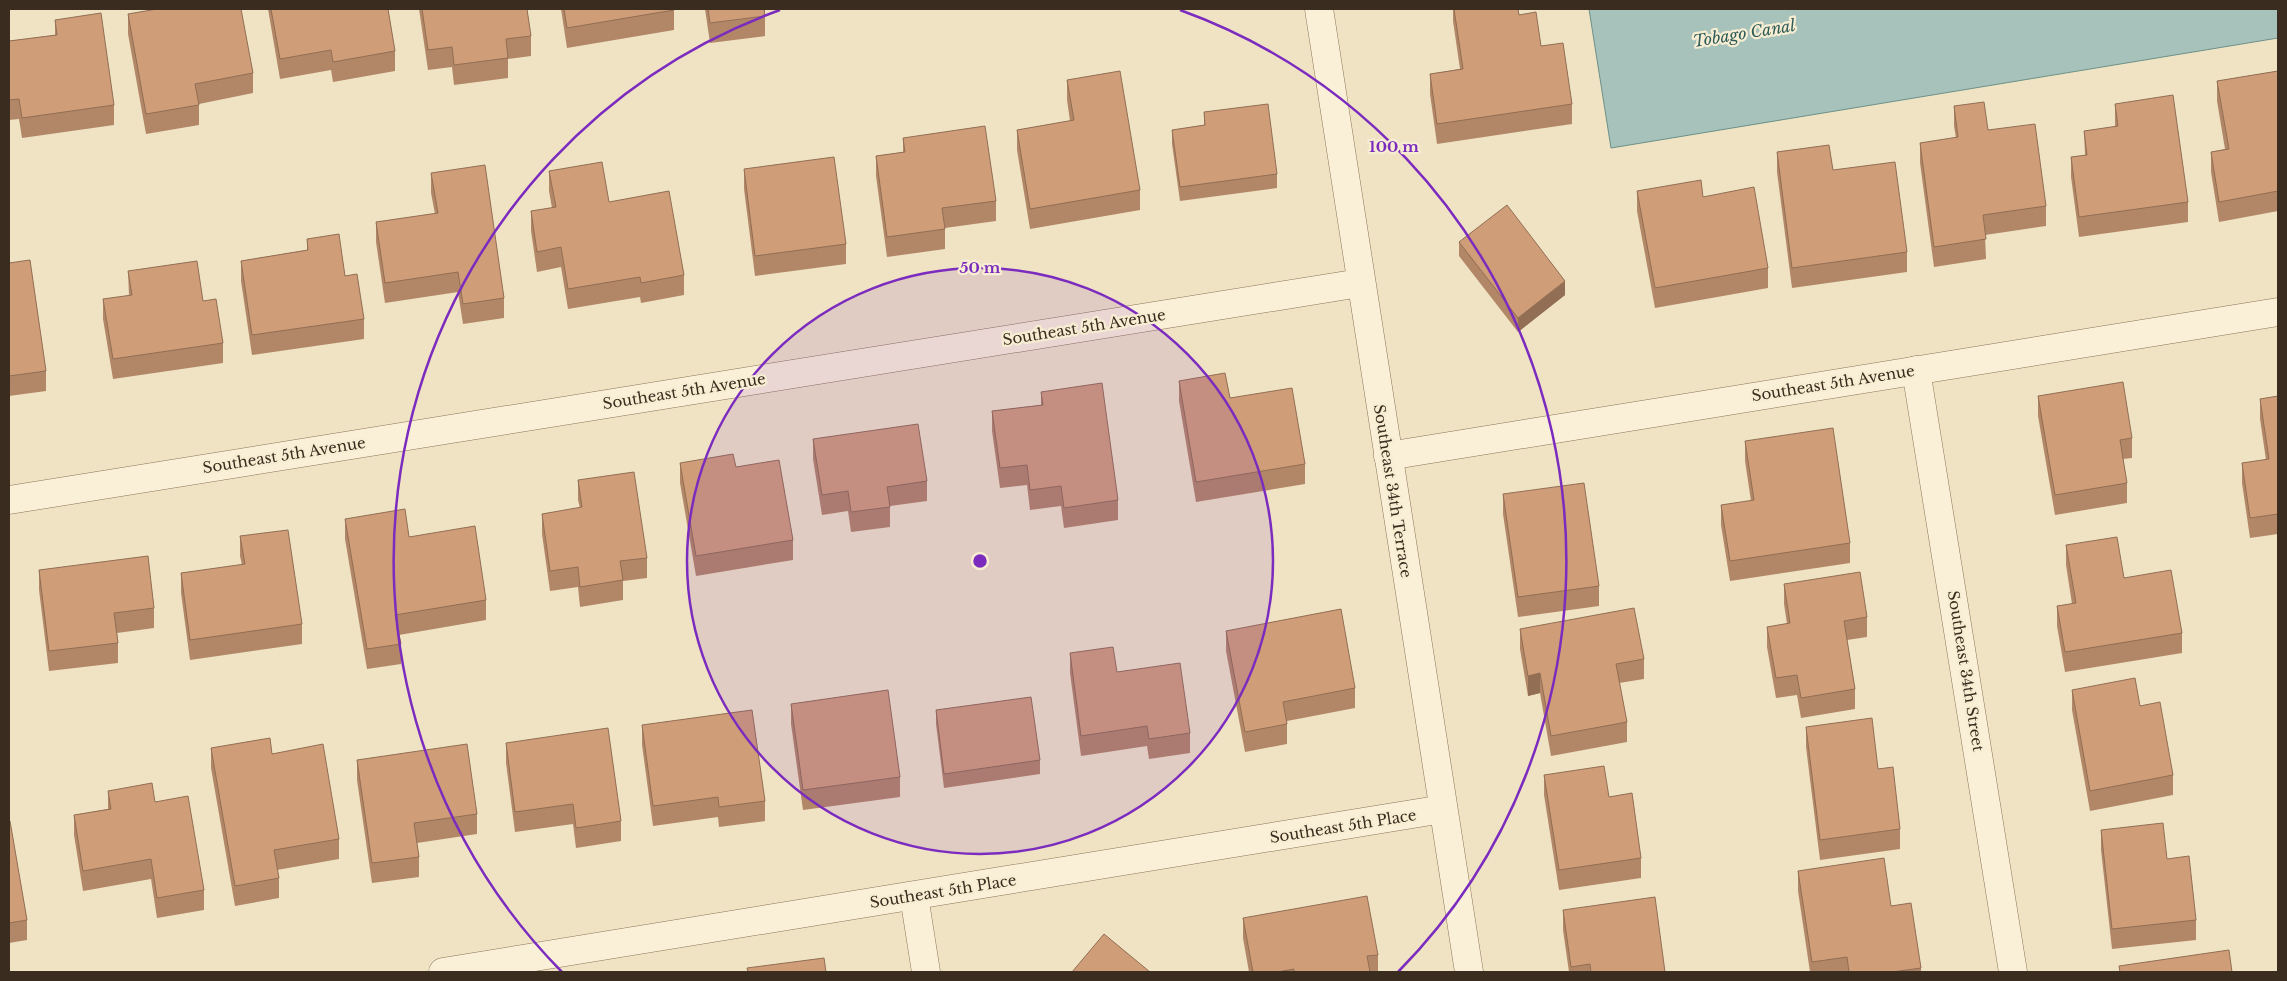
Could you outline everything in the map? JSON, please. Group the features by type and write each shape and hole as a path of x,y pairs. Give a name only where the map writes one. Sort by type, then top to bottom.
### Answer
{"street":[{"name":"Southeast 34th Terrace","path":"1319,9 1360,283 1469,972"},
{"name":"Southeast 5th Avenue","path":"9,500 1360,283"},
{"name":"Southeast 5th Avenue","path":"1388,456 2278,312"},
{"name":"Southeast 34th Street","path":"1916,370 2014,972"},
{"name":"Southeast 5th Place","path":"443,972 1443,809"},
{"path":"914,896 926,972"}],"water":[{"name":"Tobago Canal","path":"1589,9 2278,9 2278,38 1611,148"}],"building":[{"path":"157,9 241,9 253,73 195,84 199,105 146,114 128,14"},
{"path":"271,9 388,9 395,51 333,62 331,50 280,59"},
{"path":"422,9 527,9 531,36 506,39 508,58 454,65 452,47 428,50"},
{"path":"564,9 674,9 674,10 567,28"},
{"path":"708,9 764,9 765,16 710,23"},
{"path":"1454,9 1518,9 1519,15 1536,12 1541,46 1563,43 1572,104 1437,124 1430,74 1463,69"},
{"path":"101,13 114,105 22,118 19,99 9,100 9,41 57,35 55,20"},
{"path":"1120,71 1140,190 1030,209 1017,130 1074,120 1067,80"},
{"path":"2278,71 2278,191 2219,202 2211,152 2229,149 2217,81"},
{"path":"2173,95 2188,202 2079,217 2071,157 2087,155 2084,131 2118,126 2115,104"},
{"path":"1984,102 1988,130 2035,124 2046,206 1983,215 1986,239 1934,247 1920,143 1958,137 1954,106"},
{"path":"1268,104 1277,174 1180,187 1172,130 1205,125 1204,112"},
{"path":"985,126 996,201 942,208 945,229 887,237 876,156 905,152 903,138"},
{"path":"1829,145 1833,170 1895,162 1907,252 1792,268 1777,152"},
{"path":"834,157 846,244 755,256 744,169"},
{"path":"602,162 609,202 669,191 684,275 641,283 640,277 568,289 561,247 537,252 531,211 556,207 549,171"},
{"path":"485,165 504,298 463,304 458,272 385,283 376,222 438,213 431,173"},
{"path":"1701,180 1703,197 1754,187 1768,268 1655,288 1637,191"},
{"path":"1507,205 1565,281 1518,318 1459,242"},
{"path":"339,234 345,276 357,274 364,319 252,335 241,261 308,250 307,239"},
{"path":"30,260 46,371 9,376 9,263"},
{"path":"197,261 203,301 216,299 223,343 113,359 103,299 132,295 128,271"},
{"path":"1225,373 1230,398 1292,388 1305,464 1196,482 1179,381"},
{"path":"2123,382 2132,438 2120,440 2127,483 2055,495 2038,396"},
{"path":"1102,383 1118,500 1064,508 1061,486 1030,490 1027,465 1000,468 992,411 1043,405 1041,392"},
{"path":"2278,396 2278,514 2250,518 2242,463 2269,459 2260,399"},
{"path":"918,424 927,481 887,487 890,507 851,512 848,491 822,495 813,439"},
{"path":"1833,428 1850,543 1730,561 1721,505 1754,500 1745,441"},
{"path":"733,454 736,467 779,460 793,540 696,556 680,463"},
{"path":"634,472 647,558 620,561 623,580 580,587 578,567 550,571 542,514 582,507 578,480"},
{"path":"1584,483 1599,586 1518,597 1503,494"},
{"path":"405,509 409,537 475,526 486,600 395,615 401,644 367,649 345,519"},
{"path":"288,530 302,624 190,640 181,573 245,564 240,536"},
{"path":"2117,537 2124,578 2171,570 2182,633 2065,652 2057,606 2076,603 2066,545"},
{"path":"148,556 154,608 114,613 118,643 49,651 39,570"},
{"path":"1860,572 1867,617 1844,621 1855,689 1801,698 1797,675 1776,678 1767,627 1790,623 1784,584"},
{"path":"1634,608 1644,659 1616,664 1627,722 1551,736 1540,673 1528,676 1520,629"},
{"path":"1341,609 1355,688 1283,702 1287,724 1245,732 1226,631"},
{"path":"1113,647 1117,672 1180,663 1190,733 1149,739 1147,726 1081,736 1070,653"},
{"path":"2135,678 2140,706 2160,702 2173,775 2090,791 2072,690"},
{"path":"888,690 900,777 803,790 791,704"},
{"path":"1031,697 1040,760 944,774 936,710"},
{"path":"752,710 765,801 719,807 718,797 653,806 642,725"},
{"path":"1872,718 1878,769 1893,767 1900,829 1820,840 1806,727"},
{"path":"608,728 621,821 576,828 573,804 515,812 506,743"},
{"path":"270,738 272,754 323,744 339,839 274,850 279,878 235,886 211,748"},
{"path":"467,744 477,814 414,823 419,857 372,863 357,760"},
{"path":"1604,766 1609,797 1632,793 1641,858 1559,870 1544,775"},
{"path":"152,783 155,802 188,796 204,890 157,898 151,859 83,871 74,815 111,809 108,791"},
{"path":"9,821 27,920 9,923"},
{"path":"2163,823 2167,859 2189,856 2196,920 2112,929 2101,830"},
{"path":"1884,858 1891,906 1911,903 1921,968 1892,972 1849,972 1847,957 1812,962 1798,871"},
{"path":"1367,896 1378,955 1367,956 1370,972 1294,972 1294,969 1277,972 1253,972 1243,918"},
{"path":"1655,897 1665,972 1591,972 1590,964 1571,967 1563,910"},
{"path":"1104,934 1150,972 1072,972"},
{"path":"2229,950 2232,972 2120,972 2119,966"},
{"path":"824,958 826,972 748,972 747,968"}]}
